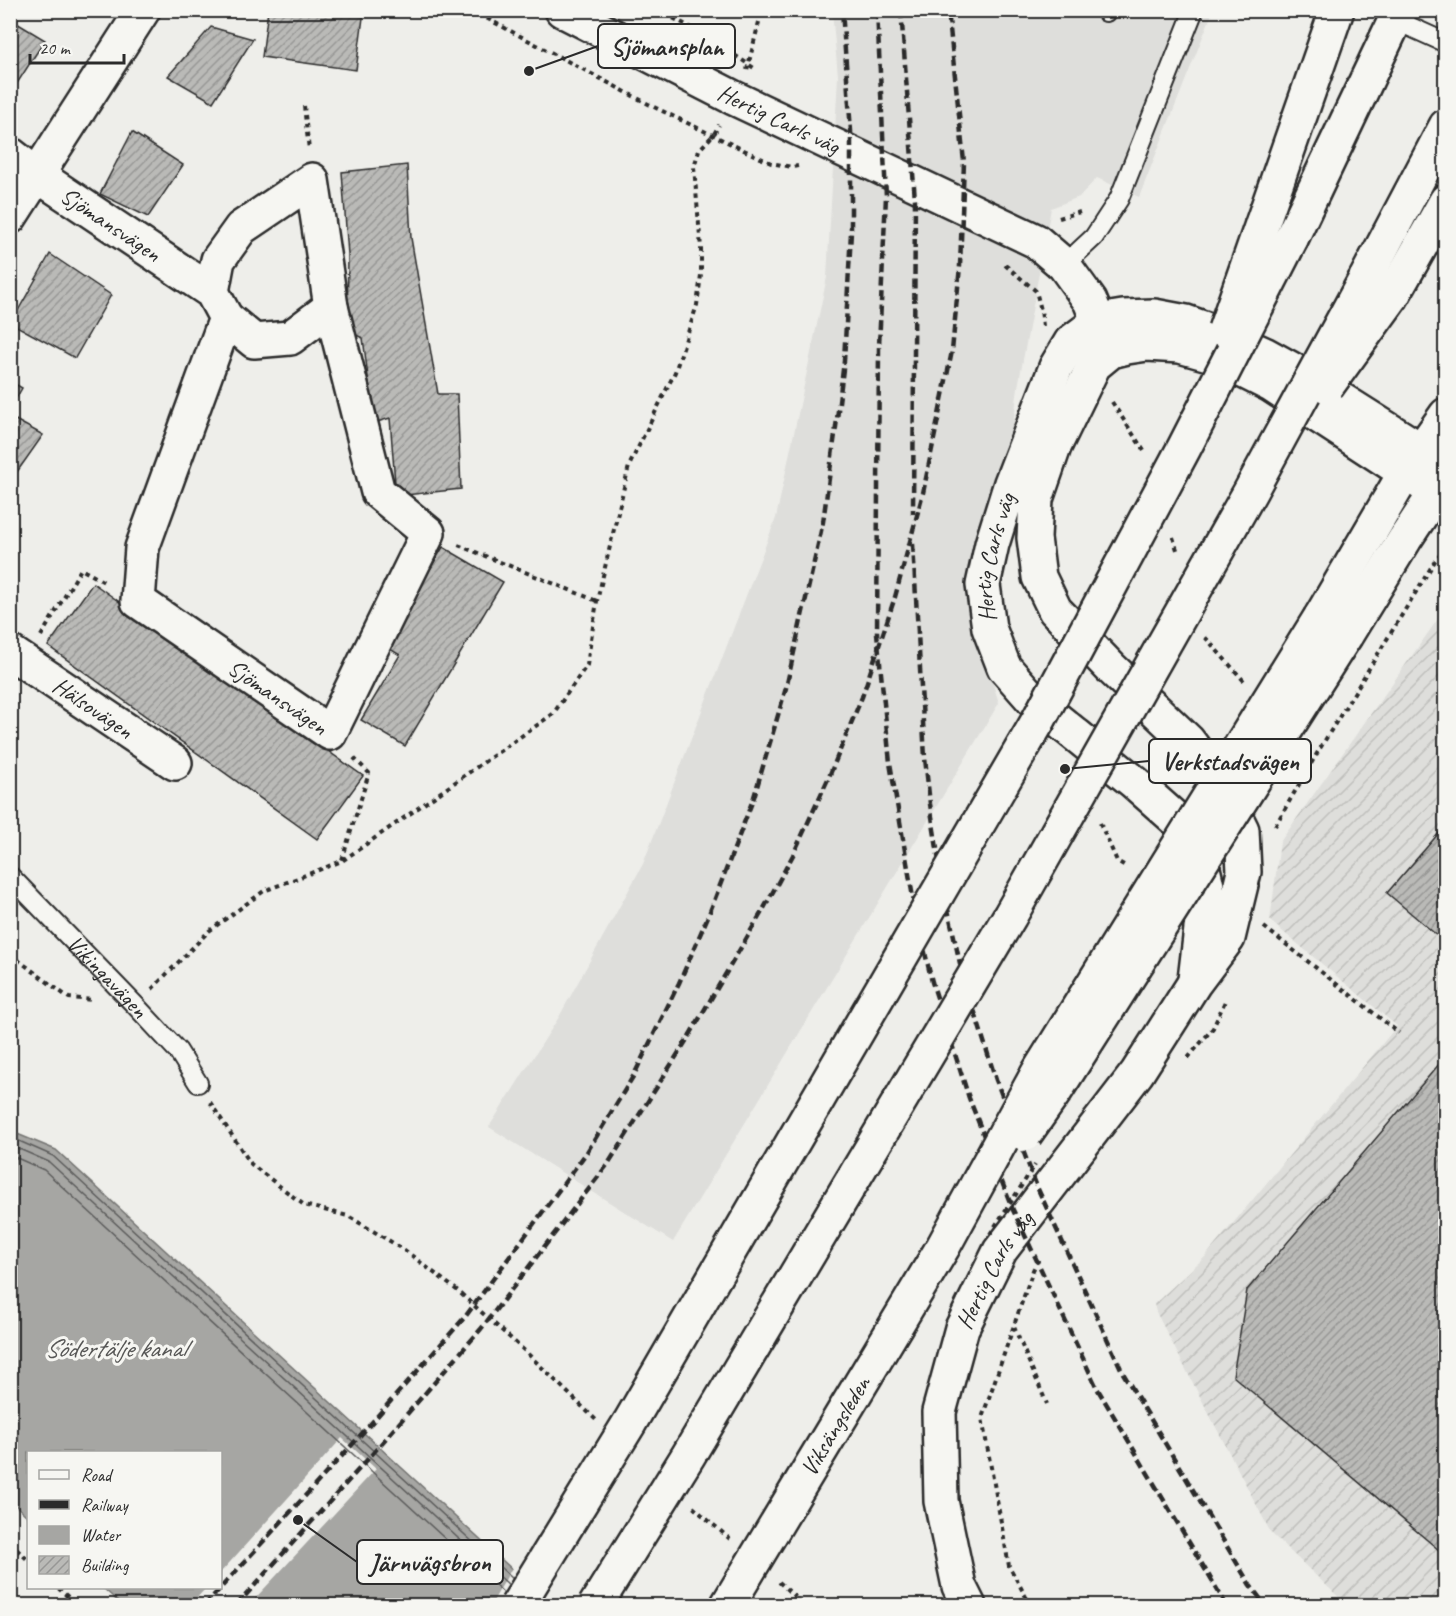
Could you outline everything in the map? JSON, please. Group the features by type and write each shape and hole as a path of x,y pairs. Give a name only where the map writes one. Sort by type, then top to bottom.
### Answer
{"main road":[{"path":"10,217 143,10"},
{"name":"Hertig Carls väg","path":"562,10 734,98 1036,241 1064,265 1090,301 1111,351 1094,365 1054,447 1036,499 1034,538 1039,577 1055,610 1111,668 1188,741 1217,779 1242,830 1244,872 1228,938 1195,982 1137,1073 1000,1251 962,1328 939,1412 939,1434 941,1501 959,1586 969,1605"},
{"path":"1184,448 1337,10"},
{"path":"517,1605 630,1422 1038,721 1184,448 1291,239 1397,15"},
{"path":"1379,287 1446,126"},
{"name":"Sjömansvägen","path":"10,154 36,176 219,305 254,341 290,338 331,307"},
{"path":"138,600 142,548 219,305 218,260 241,228 312,180 331,307 378,492 428,533"},
{"path":"596,1605 694,1446 1010,916 1250,492 1379,287 1446,201"},
{"name":"Hertig Carls väg","path":"1195,982 1207,886 1199,851 1178,821 1034,701 1004,667 989,628 983,585 992,544 1011,483 1056,367 1071,342 1099,321 1123,317 1154,316 1186,322 1220,334 1264,354 1302,375 1431,472"},
{"path":"1111,351 1127,346 1147,344 1180,346 1209,354 1431,472"},
{"name":"Viksängsleden","path":"726,1605 944,1248 1038,1073 1333,627 1431,472 1446,415"},
{"name":"Sjömansvägen","path":"138,600 330,733 428,533"},
{"name":"Hälsovägen","path":"18,657 175,764"}],"lane":[{"path":"1064,265 1094,237 1119,199 1194,10"},
{"path":"1397,15 1446,43"},
{"name":"Vikingavägen","path":"10,876 178,1052 198,1083"}],"path":[{"path":"10,954 69,998 135,1005 209,931 264,891 342,861 553,714 587,665 597,601 629,466 675,372 697,304 701,275 701,248 694,167 699,150 714,134 656,108 471,10"},
{"path":"657,10 698,31 749,66 762,10"},
{"path":"304,106 312,180"},
{"path":"428,533 597,601"},
{"path":"1270,834 1319,750 1446,548"},
{"path":"18,657 81,569 138,600"},
{"path":"330,733 369,773 342,861"},
{"path":"198,1083 251,1164 304,1204 348,1216 403,1250 458,1291 604,1427"},
{"path":"1030,1605 1010,1566 982,1418 1032,1270 1043,1250"},
{"path":"1013,1326 1047,1404"},
{"path":"10,1544 27,1559"},
{"path":"60,1589 78,1605"}],"shaded area":[{"path":"832,11 1213,11 1139,197 1097,178 1079,197 1051,208 1018,387 1012,435 977,534 971,586 980,643 999,703 673,1242 489,1127 559,1017 643,864 776,518 827,277 838,76"},
{"path":"1445,609 1445,1605 1347,1605 1271,1533 1156,1312 1154,1304 1205,1257 1397,1026 1270,921 1280,842"}],"water":[{"name":"Södertälje kanal","path":"10,1131 56,1150 551,1605 122,1605 104,1589 222,1589 222,1451 27,1451 27,1516 11,1501"}],"pier":[{"path":"342,1438 376,1469 249,1605 190,1605 205,1589 222,1589 222,1571"},
{"path":"513,1566 550,1601 547,1606 491,1605"}],"building":[{"path":"268,10 364,10 356,70 262,57"},
{"path":"10,19 45,40 14,88 10,86"},
{"path":"211,27 253,39 213,102 168,76"},
{"path":"132,132 183,165 148,217 100,194"},
{"path":"407,165 411,238 438,394 457,394 461,489 396,496 390,418 374,423 363,338 347,331 348,255 342,172"},
{"path":"50,254 111,295 75,358 11,323"},
{"path":"10,381 22,388 10,409"},
{"path":"10,417 43,435 12,479 10,478"},
{"path":"443,547 503,582 405,746 361,720 400,655 385,646"},
{"path":"93,583 363,776 317,839 48,646"},
{"path":"1446,825 1446,943 1387,893"},
{"path":"1446,1056 1446,1556 1233,1376 1247,1290"}],"railway":[{"path":"222,1586 465,1317 587,1152 634,1075 679,983 709,914 754,797 786,688 823,522 844,361 851,232 851,131 842,10"},
{"path":"877,10 886,196 879,346 877,633 890,763 916,915 932,982 969,1098 1013,1210 1097,1388 1227,1606"},
{"path":"901,10 915,200 913,514"},
{"path":"236,1606 481,1329 608,1164 688,1038 763,910 793,855 828,779 862,697 895,597 923,493 952,351 960,266 964,162 948,10"},
{"path":"913,544 925,758 930,804 943,887 961,968 996,1080 1037,1187 1123,1373 1250,1585 1266,1606"},
{"path":"204,1606 220,1589"}],"place":[{"name":"Sjömansplan","path":"529,71"},
{"name":"Verkstadsvägen","path":"1065,769"},
{"name":"Järnvägsbron","path":"298,1520"}]}
